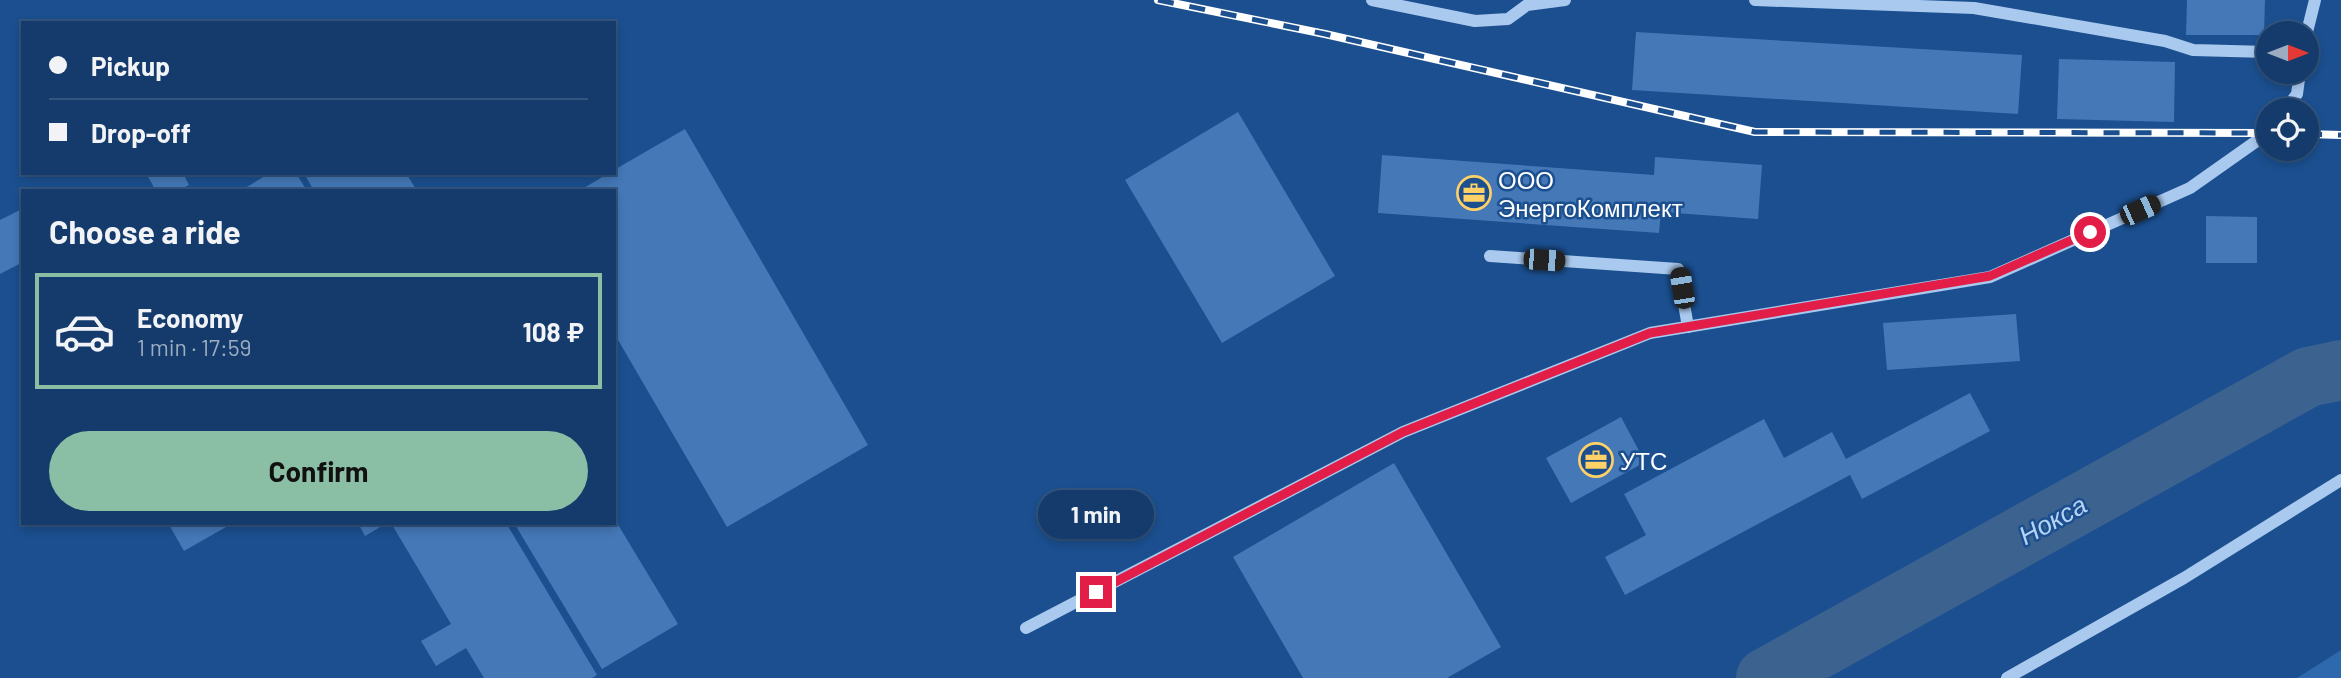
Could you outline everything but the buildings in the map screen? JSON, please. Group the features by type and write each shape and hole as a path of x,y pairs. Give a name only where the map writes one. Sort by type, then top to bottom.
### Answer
{"lane":[{"path":"1372,0 1475,21 1508,19 1527,5 1565,0"},
{"path":"1755,0 1974,8 2165,41 2193,50 2256,52"},
{"path":"2310,21 2315,0"},
{"path":"1026,628 1403,432 1650,333 1990,276 2190,188 2256,141"},
{"path":"1490,256 1678,269 1688,327"},
{"path":"2007,678 2183,578 2341,480"}],"shaded area":[{"path":"2341,650 2341,678 2297,678"}],"waterway":[{"name":"Нокса","path":"1766,678 2308,377 2341,370"}],"railway":[{"path":"1158,0 1325,34 1755,132 2256,133"},
{"path":"2319,134 2341,135"}],"place":[{"name":"ООО ЭнергоКомплект","path":"1474,193"},
{"name":"УТС","path":"1596,460"}],"route":[{"path":"1096,592 1403,432 1650,333 1990,276 2090,232"}]}
